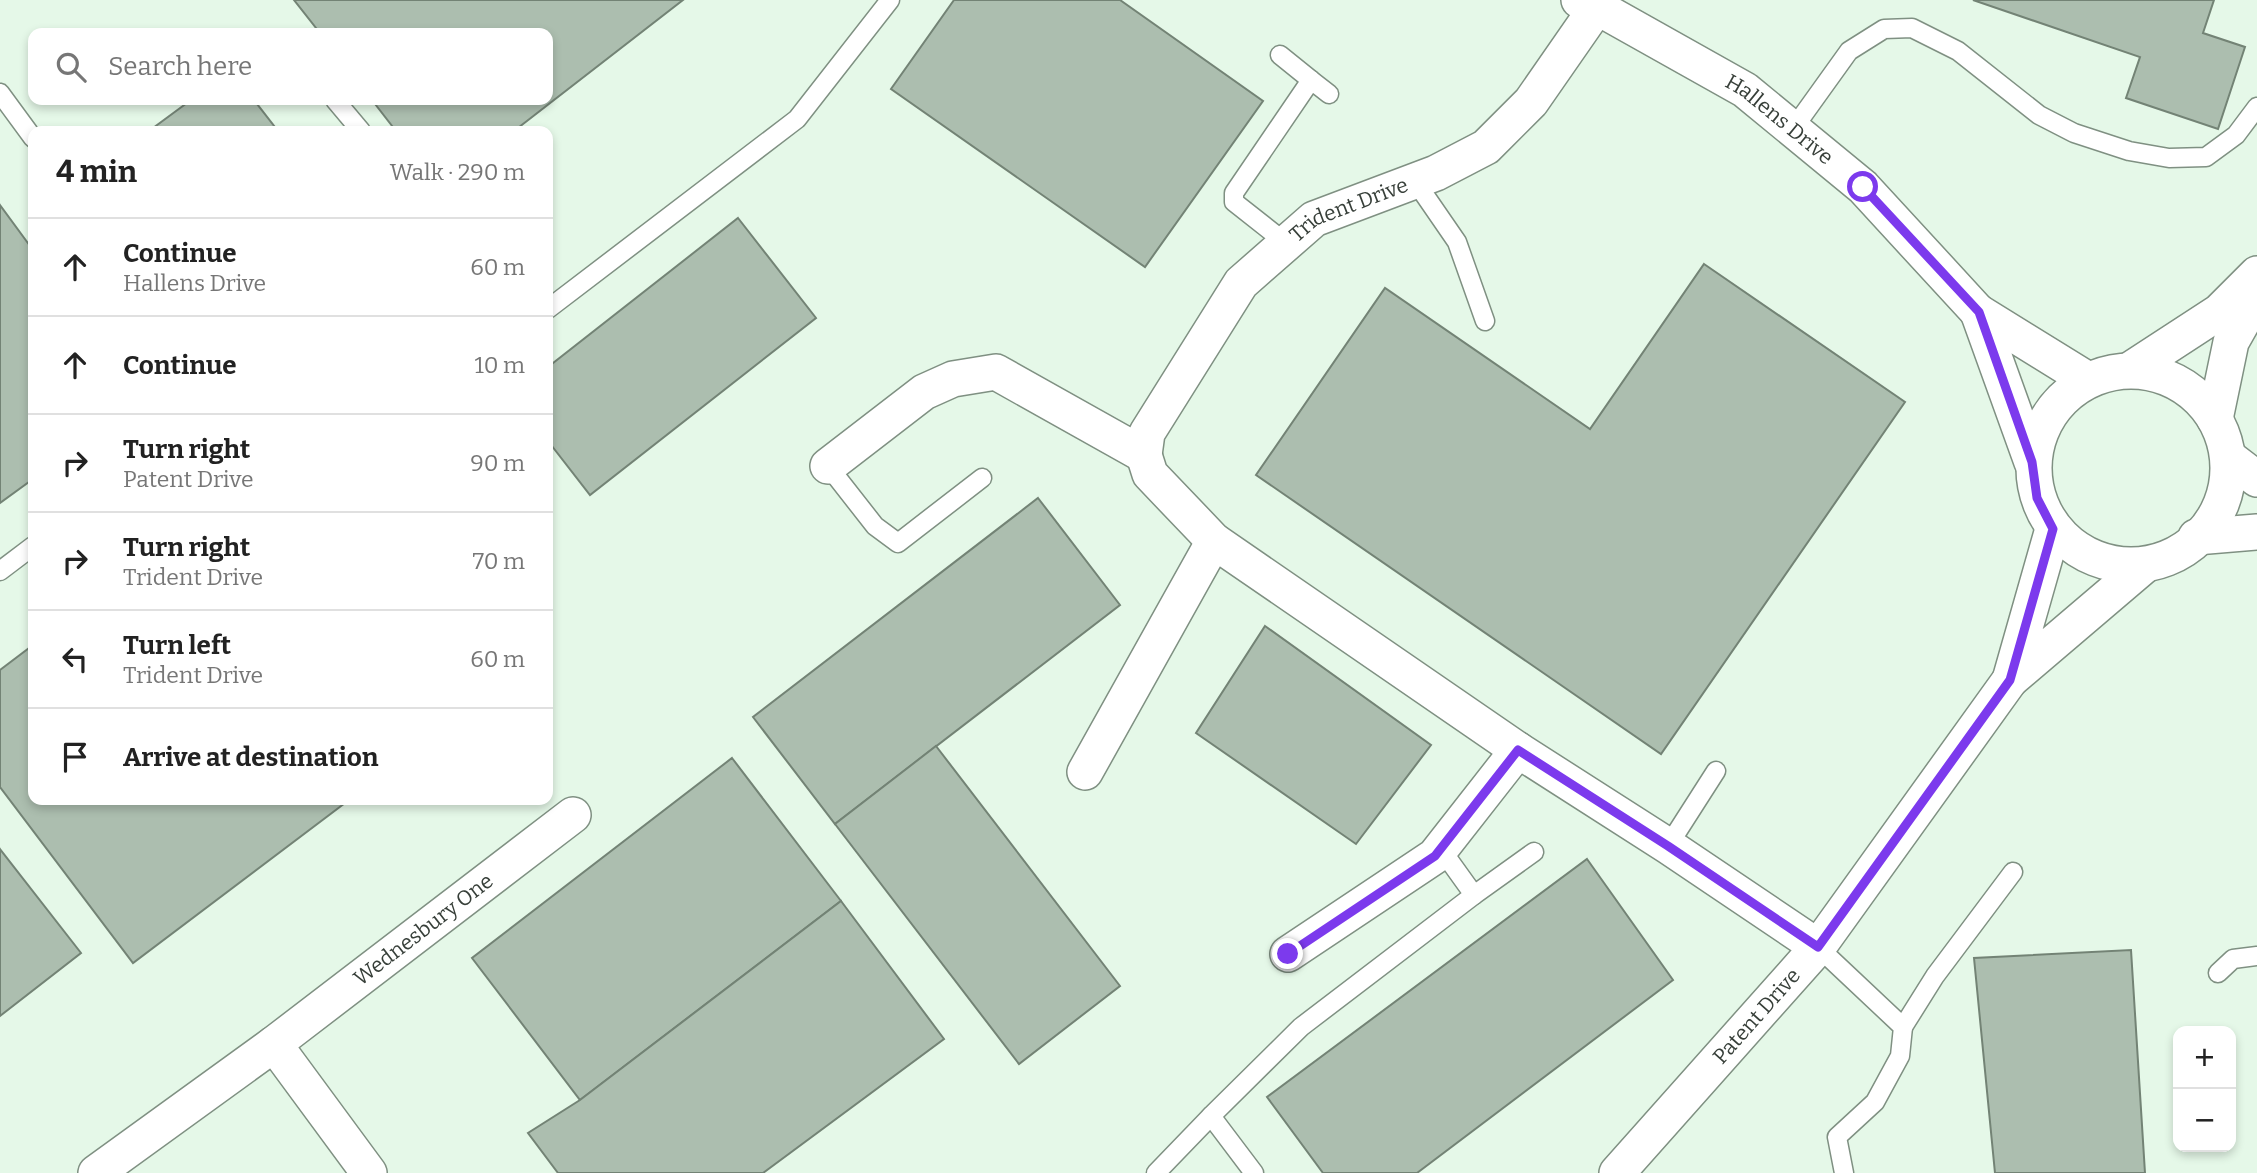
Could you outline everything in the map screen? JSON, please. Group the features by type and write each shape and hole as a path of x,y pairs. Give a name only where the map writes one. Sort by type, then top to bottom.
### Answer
{"street":[{"name":"Hallens Drive","path":"1588,3 1745,90 1863,187 1979,312 2088,380"},
{"name":"Trident Drive","path":"1144,455 1147,433 1241,284 1314,219 1436,173 1486,147 1531,102 1588,3"},
{"path":"2130,370 2160,374 2186,387 2209,408 2221,430 2228,457 2224,497 2211,523 2178,554 2146,565 2113,565 2077,551 2053,529 2037,498 2032,462 2038,435 2060,400 2088,380 2130,370 2219,312 2257,274"},
{"path":"2215,419 2231,342 2257,296"},
{"name":"Hallens Drive","path":"1979,312 2032,462"},
{"path":"828,466 924,392 953,379 996,372 1144,455 1150,474 1214,541 1518,750 1818,947"},
{"path":"2228,457 2257,479"},
{"name":"Patent Drive","path":"2010,680 2053,529"},
{"path":"2196,537 2257,532"},
{"path":"1085,772 1214,541"},
{"name":"Patent Drive","path":"1617,1173 1818,947 2010,680 2146,565"},
{"path":"1288,954 1435,856 1518,750"},
{"name":"Wednesbury One","path":"96,1173 274,1044 573,815"},
{"path":"274,1044 369,1173"}],"lane":[{"path":"553,305 797,119 890,0"},
{"path":"1793,129 1849,51 1884,29 1912,28 1958,51 2039,115 2074,132 2129,151 2169,158 2206,157 2236,135 2257,107"},
{"path":"1280,55 1329,94"},
{"path":"1286,243 1234,202 1234,193 1311,80"},
{"path":"0,93 28,131"},
{"path":"339,105 357,126"},
{"path":"1415,181 1457,242 1485,321"},
{"path":"828,466 875,526 898,543 982,478"},
{"path":"0,571 28,550"},
{"path":"1668,846 1716,771"},
{"path":"1441,849 1474,895"},
{"path":"1156,1173 1301,1027 1534,852"},
{"path":"1844,1173 1837,1137 1875,1102 1900,1056 1903,1027 1935,976 2013,872"},
{"path":"1818,947 1903,1027"},
{"path":"2218,974 2233,959 2257,956"},
{"path":"1211,1116 1254,1173"}],"building":[{"path":"294,0 683,0 553,101 553,28 316,28"},
{"path":"954,0 1120,0 1263,101 1145,267 891,89"},
{"path":"1973,0 2214,0 2203,33 2245,47 2218,129 2126,98 2140,57"},
{"path":"184,105 258,105 274,126 156,126"},
{"path":"376,105 548,105 520,126 392,126"},
{"path":"0,205 28,243 28,483 0,503"},
{"path":"738,218 816,318 590,495 553,447 553,363"},
{"path":"1704,264 1905,402 1661,754 1256,475 1385,288 1590,429"},
{"path":"1038,498 1120,605 835,824 753,717"},
{"path":"1265,626 1431,745 1356,844 1196,733"},
{"path":"28,649 28,805 342,805 133,963 0,787 0,670"},
{"path":"936,746 1120,986 1019,1064 835,824"},
{"path":"732,758 841,901 580,1100 472,958"},
{"path":"0,849 81,953 0,1016"},
{"path":"1587,859 1673,980 1417,1173 1323,1173 1267,1097"},
{"path":"841,901 944,1039 763,1173 558,1173 528,1133 580,1100"},
{"path":"2131,950 2145,1173 1995,1173 1974,958"}],"route":[{"path":"1288,954 1435,856 1518,750 1818,947 2010,680 2053,529 2037,498 2032,462 1979,312 1863,187"}]}
